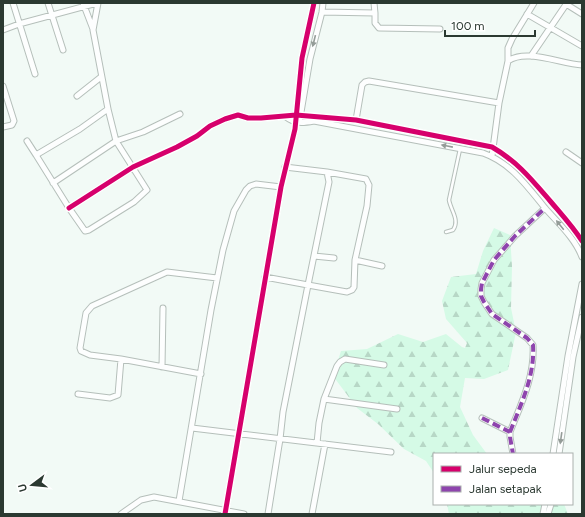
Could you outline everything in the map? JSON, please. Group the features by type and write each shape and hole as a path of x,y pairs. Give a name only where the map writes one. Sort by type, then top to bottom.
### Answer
{"street":[{"path":"13,3 35,74"},
{"path":"48,3 63,50"},
{"path":"3,30 84,5 98,3 94,30"},
{"path":"298,116 302,58 314,3"},
{"path":"225,512 281,187 297,123 323,3"},
{"path":"374,3 376,23 379,28 440,29"},
{"path":"492,156 499,103 508,61 508,48 534,3"},
{"path":"531,56 549,27 566,4 582,14"},
{"path":"26,141 85,231 134,202 147,190 116,141 101,77 94,30 84,5"},
{"path":"322,12 375,13"},
{"path":"527,14 582,46"},
{"path":"508,61 513,57 531,56 582,64"},
{"path":"77,96 101,77"},
{"path":"356,120 362,85 369,81 499,103"},
{"path":"3,86 14,121 12,125 3,127"},
{"path":"36,155 80,129 108,109"},
{"path":"53,183 116,141 143,132 180,114"},
{"path":"69,208 133,167 177,147 197,136 210,126 225,119 238,115 261,118 298,116 356,120 492,147 506,155 520,166 563,215 582,242"},
{"path":"286,117 297,123 314,121 492,156 500,160 516,173 574,242 582,257"},
{"path":"566,152 582,163"},
{"path":"266,277 350,291 354,287 355,260 367,206 370,184 366,179 327,172 285,167"},
{"path":"268,514 283,412 329,182 327,172"},
{"path":"179,501 223,250 234,211 246,190 250,186 256,184 281,187"},
{"path":"513,453 510,432 528,387 533,366 533,345 527,338 492,314 481,296 481,289 482,283 494,260 515,236 545,208"},
{"path":"551,214 556,208"},
{"path":"314,256 334,258"},
{"path":"355,260 382,266"},
{"path":"201,374 121,359 90,355 81,351 80,348 86,313 92,306 167,272 218,278"},
{"path":"553,453 568,356 582,284"},
{"path":"162,367 163,308"},
{"path":"559,453 573,357 582,317"},
{"path":"78,394 110,398 118,396 121,359"},
{"path":"317,443 319,422 324,399 337,366 346,359 384,365"},
{"path":"324,399 397,409"},
{"path":"482,418 510,432"},
{"path":"192,428 391,452"},
{"path":"312,514 325,444"},
{"path":"121,514 137,503 147,498 154,497 179,501 225,512 244,514"}],"lane":[{"path":"446,232 453,230 456,226 455,217 450,207 450,200 460,149"}],"green space":[{"path":"494,228 510,235 512,266 511,308 516,332 508,370 484,379 465,378 460,407 473,435 486,453 433,453 433,472 426,461 404,449 378,424 357,408 333,376 341,351 367,349 398,334 423,342 446,334 465,348 467,343 446,319 442,301 451,277 476,274 483,251"},
{"path":"447,505 564,505 568,514 449,514"}],"marked path":[{"path":"510,432 530,379 533,345 527,338 492,314 481,296 481,289 482,283 494,260 515,236 545,208"},
{"path":"482,418 510,432 513,453"}],"cycle path":[{"path":"225,514 281,187 295,129 302,58 314,3"},
{"path":"69,208 133,167 177,147 197,136 210,126 225,119 238,115 248,118 296,115 356,120 492,147 510,159 531,179 582,241"}]}
